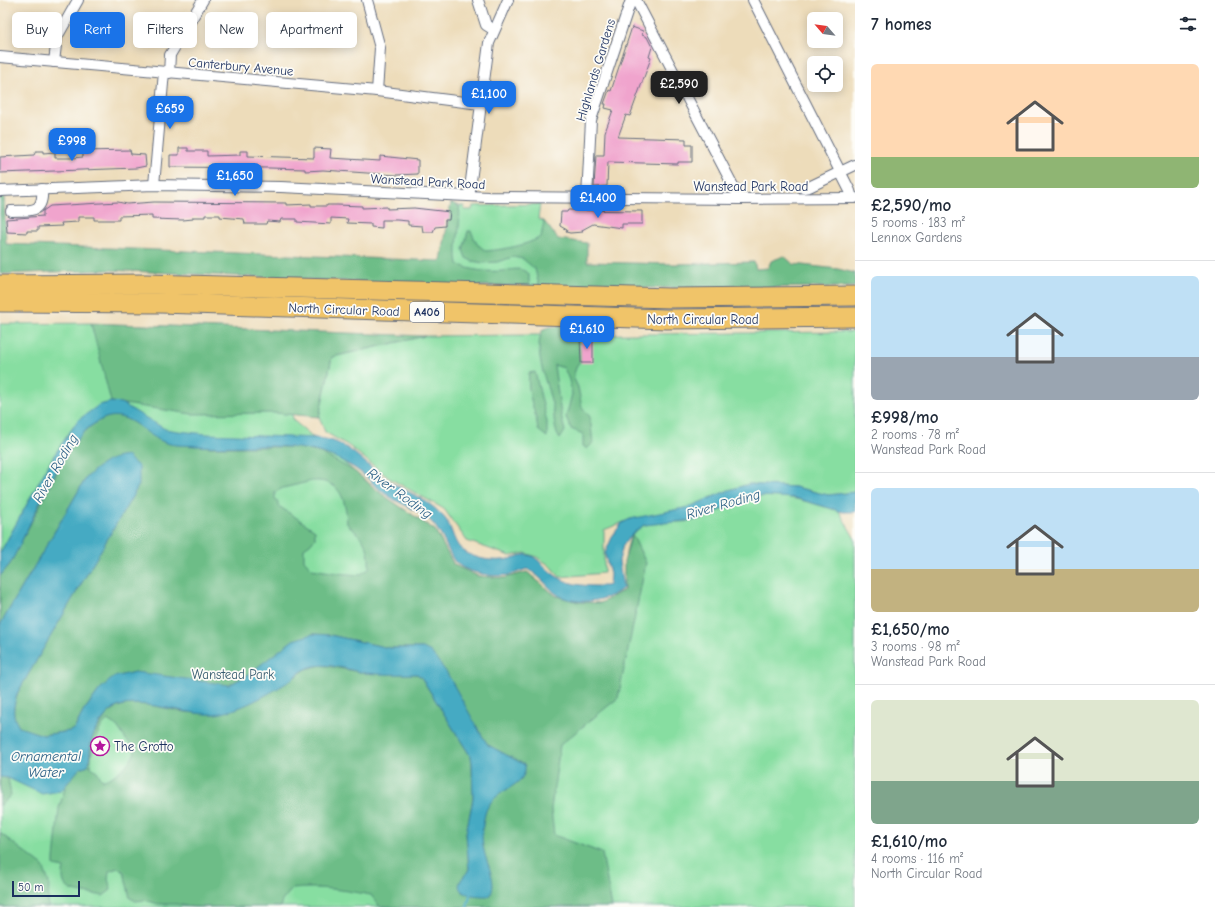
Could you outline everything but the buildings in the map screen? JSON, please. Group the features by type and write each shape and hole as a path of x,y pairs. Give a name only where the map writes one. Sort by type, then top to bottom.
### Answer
{"highway":[{"name":"North Circular Road","path":"0,285 146,284 670,298 855,296"},
{"name":"North Circular Road","path":"0,302 160,303 667,320 855,317"}],"street":[{"path":"54,62 57,37 78,0"},
{"path":"154,185 166,72 170,55 204,0"},
{"path":"367,0 380,48 377,91"},
{"path":"478,0 486,25 494,30"},
{"path":"469,196 489,43 508,0"},
{"name":"Highlands Gardens","path":"587,197 591,120 631,0"},
{"path":"636,0 740,200"},
{"path":"753,0 854,198"},
{"name":"Canterbury Avenue","path":"0,57 377,91 480,104"},
{"path":"803,188 809,187 841,173 855,165"},
{"name":"Wanstead Park Road","path":"0,191 154,185 281,187 469,196 740,200 854,198"},
{"path":"11,211 35,210 41,206 43,200 42,189"}],"green space":[{"path":"0,196 4,196 6,244 441,261 451,203 459,206 460,213 457,249 458,264 474,270 523,270 529,274 529,285 447,286 108,270 0,274"},
{"path":"540,204 538,219 544,221 539,286 447,286 459,206 464,206 464,210 472,210 473,206"},
{"path":"544,221 558,239 587,243 587,262 674,264 754,262 756,269 768,268 771,261 784,256 793,264 838,269 855,273 855,287 633,288 539,286 535,269 523,259 513,257 497,262 483,263 466,258 463,250 468,231 471,231 477,244 486,251 521,245 541,237"},
{"name":"Wanstead Park","path":"91,323 107,383 139,325 264,330 294,421 383,495 435,530 454,565 478,576 504,578 527,572 556,596 579,602 601,603 624,590 627,546 632,534 637,529 645,525 662,522 696,520 745,499 762,496 792,498 839,511 855,539 855,907 0,907 0,576 5,571 78,420 53,457 0,553 0,324"},
{"path":"91,323 425,336 332,357 319,417 275,413 192,414 111,402"},
{"path":"570,326 577,329 579,332 584,357 577,365 573,377 578,387 582,407 590,417 593,443 587,449 583,446 583,434 571,429 566,417 572,394 569,380 564,368 554,365 561,415 565,431 560,439 555,427 553,408 540,356 540,337 543,329 549,327"},
{"path":"855,332 855,492 828,495 795,487 749,484 729,490 689,507 626,521 604,530 604,573 560,577 549,565 537,557 525,553 510,556 467,541 444,509 389,478 349,446 325,432 319,417 332,357 425,336"},
{"path":"535,372 547,422 547,437 538,430 530,396 528,381 529,373"},
{"path":"112,415 125,418 162,441 209,447 296,447 321,453 354,471 383,495 435,530 454,565 478,576 504,578 527,572 556,596 579,602 601,603 624,590 624,562 632,534 646,563 618,698 560,745 551,809 554,835 602,853 612,907 380,907 371,895 341,890 313,888 292,889 282,901 280,907 193,907 176,904 158,904 145,900 136,901 130,898 124,872 118,868 109,871 108,879 111,890 103,896 81,893 69,888 65,884 63,877 64,868 54,866 59,808 66,785 80,767 85,767 90,760 92,737 107,714 117,707 128,704 150,705 184,712 215,714 292,679 306,669 321,665 366,673 417,674 421,677 471,757 473,799 466,833 469,869 467,874 468,894 472,895 491,877 483,848 481,828 486,809 494,798 513,784 525,765 488,745 423,648 389,648 330,635 313,634 229,685 209,684 100,689 83,712 75,728 70,731 43,735 19,728 14,714 18,692 139,485 86,478 0,625 0,576 10,564 62,462 77,438 96,422","holes":["312,481 322,481 330,484 336,487 340,493 345,507 347,524 362,539 369,554 369,569 359,575 312,569 304,560 304,548 315,538 315,530 280,507 275,498 275,492 283,488","107,720 117,726 127,741 135,748 132,758 125,766 115,775 106,780 102,780 97,771 90,766 97,736"]},
{"path":"0,777 8,778 11,795 0,806"},
{"path":"0,833 43,866 49,883 48,907 0,907"}],"water":[{"name":"River Roding","path":"111,402 121,403 165,429 207,434 318,438 339,443 356,454 380,475 424,500 436,509 448,523 458,545 466,553 478,558 491,560 510,559 521,555 532,556 549,571 564,581 584,585 609,585 610,574 605,554 613,535 622,523 630,519 689,507 729,490 749,484 795,487 828,495 855,492 855,512 843,512 795,498 760,496 748,499 695,520 644,525 632,534 623,545 619,561 623,588 608,597 599,600 571,600 555,593 527,569 513,574 494,576 470,571 457,564 432,522 417,511 389,497 356,469 333,457 315,451 276,446 216,447 173,445 160,441 127,419 108,417 97,422 84,432 71,447 48,487 10,564 0,576 0,553 53,457 78,420 99,405"},
{"name":"Ornamental Water","path":"127,456 139,467 139,485 18,692 14,714 19,727 43,735 70,731 75,728 83,712 100,689 114,677 135,672 229,685 246,676 293,640 313,634 330,635 389,648 423,648 431,652 447,673 488,745 525,765 524,773 521,779 495,798 489,805 485,814 482,842 493,885 490,896 470,895 461,891 459,887 461,880 469,869 466,833 473,799 472,762 471,757 421,677 417,674 371,674 336,666 320,665 304,670 265,696 223,713 203,714 149,705 125,705 115,708 102,720 92,739 88,765 80,768 61,791 42,794 8,778 0,777 0,625 86,478 109,460"}],"waterway":[{"path":"467,907 470,895"}],"place":[{"name":"The Grotto","path":"100,746"}]}
